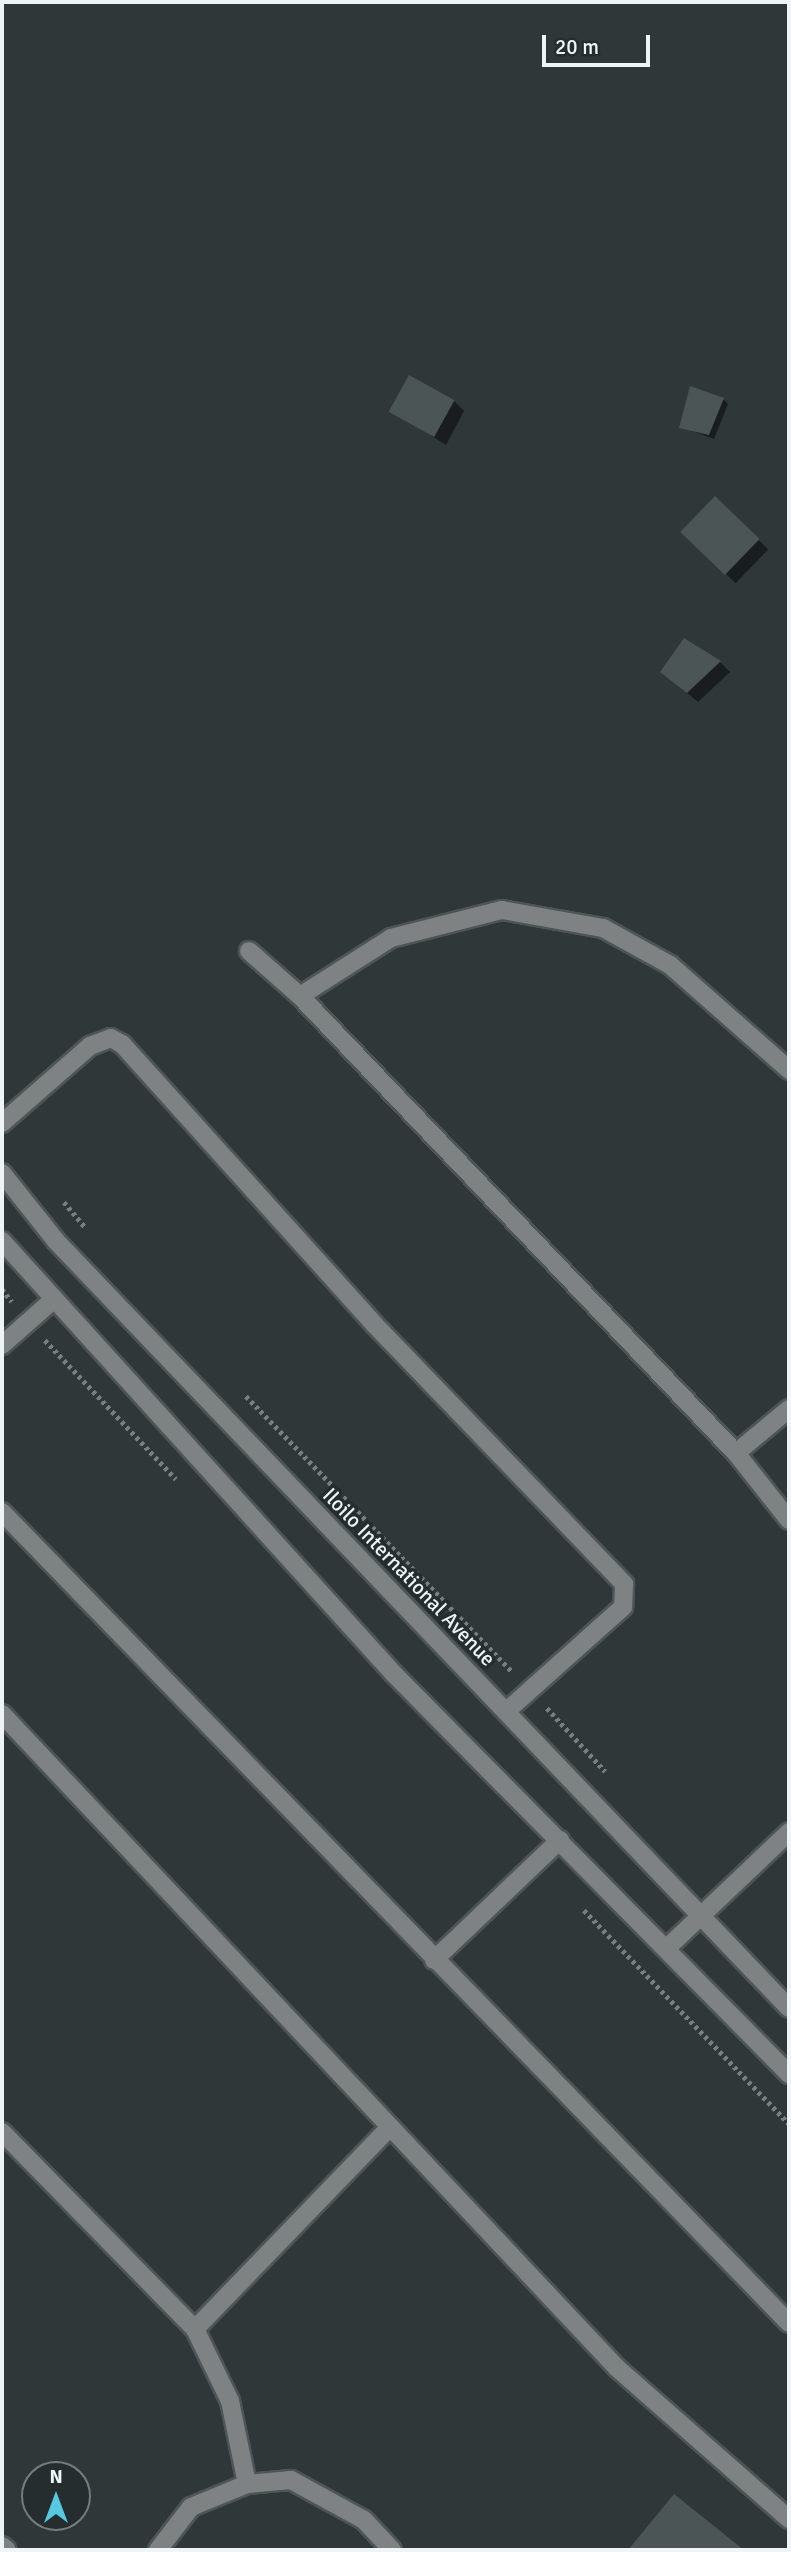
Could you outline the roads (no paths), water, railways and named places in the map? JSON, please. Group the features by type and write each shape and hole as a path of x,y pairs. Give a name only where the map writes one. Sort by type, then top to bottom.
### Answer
{"street":[{"path":"300,996 391,937 502,910 603,928 670,965 789,1070"},
{"path":"249,951 300,996 736,1452 789,1520"},
{"path":"2,1123 90,1046 111,1038 122,1044 374,1324 624,1584 623,1607 508,1710"},
{"name":"Iloilo International Avenue","path":"2,1173 56,1241 508,1710 789,2008"},
{"path":"2,1241 393,1673 668,1947 789,2074"},
{"path":"2,1345 53,1300"},
{"path":"736,1452 789,1409"},
{"path":"2,1512 789,2323"},
{"path":"2,1714 388,2129 617,2368 789,2519"},
{"path":"668,1947 789,1832"},
{"path":"434,1960 560,1840"},
{"path":"195,2329 388,2129"},
{"path":"2,2132 195,2329 230,2401 247,2484"},
{"path":"158,2550 191,2507 247,2484 291,2480 364,2519 392,2550"},
{"path":"2,2546 7,2550"}]}
